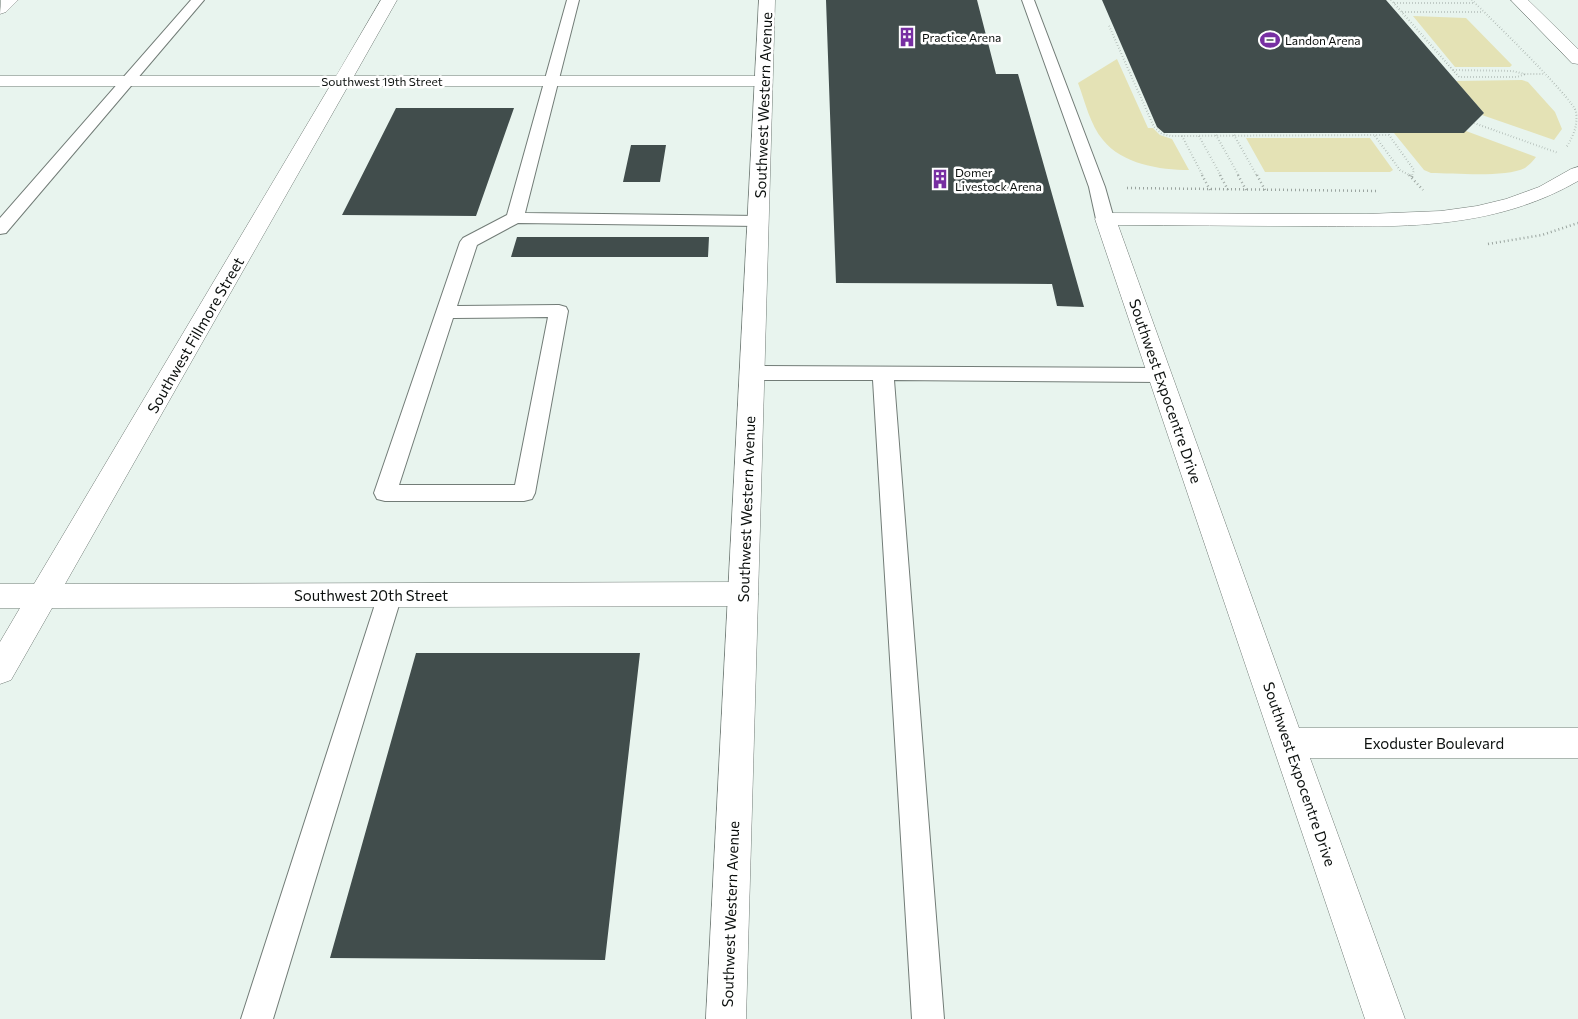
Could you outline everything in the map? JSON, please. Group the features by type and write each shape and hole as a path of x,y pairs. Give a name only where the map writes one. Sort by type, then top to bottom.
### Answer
{"street":[{"path":"0,8 10,0"},
{"name":"Southwest Fillmore Street","path":"0,670 389,0"},
{"name":"Southwest Western Avenue","path":"726,1019 767,0"},
{"path":"1518,0 1578,59"},
{"path":"1554,35 1578,35"},
{"name":"Southwest 19th Street","path":"0,81 764,81"},
{"path":"1105,219 1377,220 1431,218 1475,213 1523,202 1551,190 1578,174"},
{"name":"Southwest Expocentre Drive","path":"1105,219 1385,1019"},
{"name":"Southwest 20th Street","path":"0,596 743,594"},
{"name":"Exoduster Boulevard","path":"1289,743 1578,743"}],"lane":[{"path":"0,229 198,0"},
{"path":"515,218 573,0"},
{"path":"1028,0 1097,188 1105,219"},
{"path":"446,312 559,311 524,493 385,493 469,242 515,218 758,221"},
{"path":"752,373 1160,374"},
{"path":"883,373 928,1019"},
{"path":"256,1019 390,595"}],"path":[{"path":"1391,0 1459,77 1517,77 1525,74"},
{"path":"1472,0 1576,110 1576,130 1573,139 1555,159"},
{"path":"1394,3 1475,3"},
{"path":"1402,12 1484,12"},
{"path":"1109,26 1154,127 1162,134 1182,136 1388,135 1414,170 1412,177"},
{"path":"1453,70 1512,71 1525,74 1544,74"},
{"path":"1474,123 1561,154"},
{"path":"1199,135 1228,190"},
{"path":"1216,135 1246,190"},
{"path":"1234,135 1266,190"},
{"path":"1374,135 1400,170 1412,177 1423,191 1413,191"},
{"path":"1182,136 1210,190"},
{"path":"1097,188 1384,191"},
{"path":"1488,244 1542,235 1578,223"}],"shaded area":[{"path":"1413,16 1466,18 1512,65 1510,67 1455,67"},
{"path":"1117,59 1148,128 1153,128 1160,135 1172,139 1189,170 1154,167 1131,160 1111,148 1098,134 1078,83"},
{"path":"1522,80 1528,82 1555,112 1562,129 1554,140 1482,115 1484,113 1456,81"},
{"path":"1466,131 1536,157 1525,168 1505,173 1431,173 1424,170 1394,133"},
{"path":"1246,138 1370,138 1393,170 1390,172 1265,172"}],"building":[{"name":"Domer Livestock Arena","path":"826,0 977,0 996,74 1018,74 1084,307 1057,306 1052,284 836,283"},
{"name":"Landon Arena","path":"1102,0 1386,0 1484,113 1464,133 1164,133 1157,127"},
{"path":"396,108 514,108 476,216 342,215"},
{"path":"631,145 666,145 660,182 623,182"},
{"path":"517,237 709,237 708,257 511,257"},
{"path":"416,653 640,653 605,960 330,958"}],"place":[{"name":"Practice Arena","path":"907,37"},
{"name":"Landon Arena","path":"1270,40"},
{"name":"Domer Livestock Arena","path":"940,179"}]}
